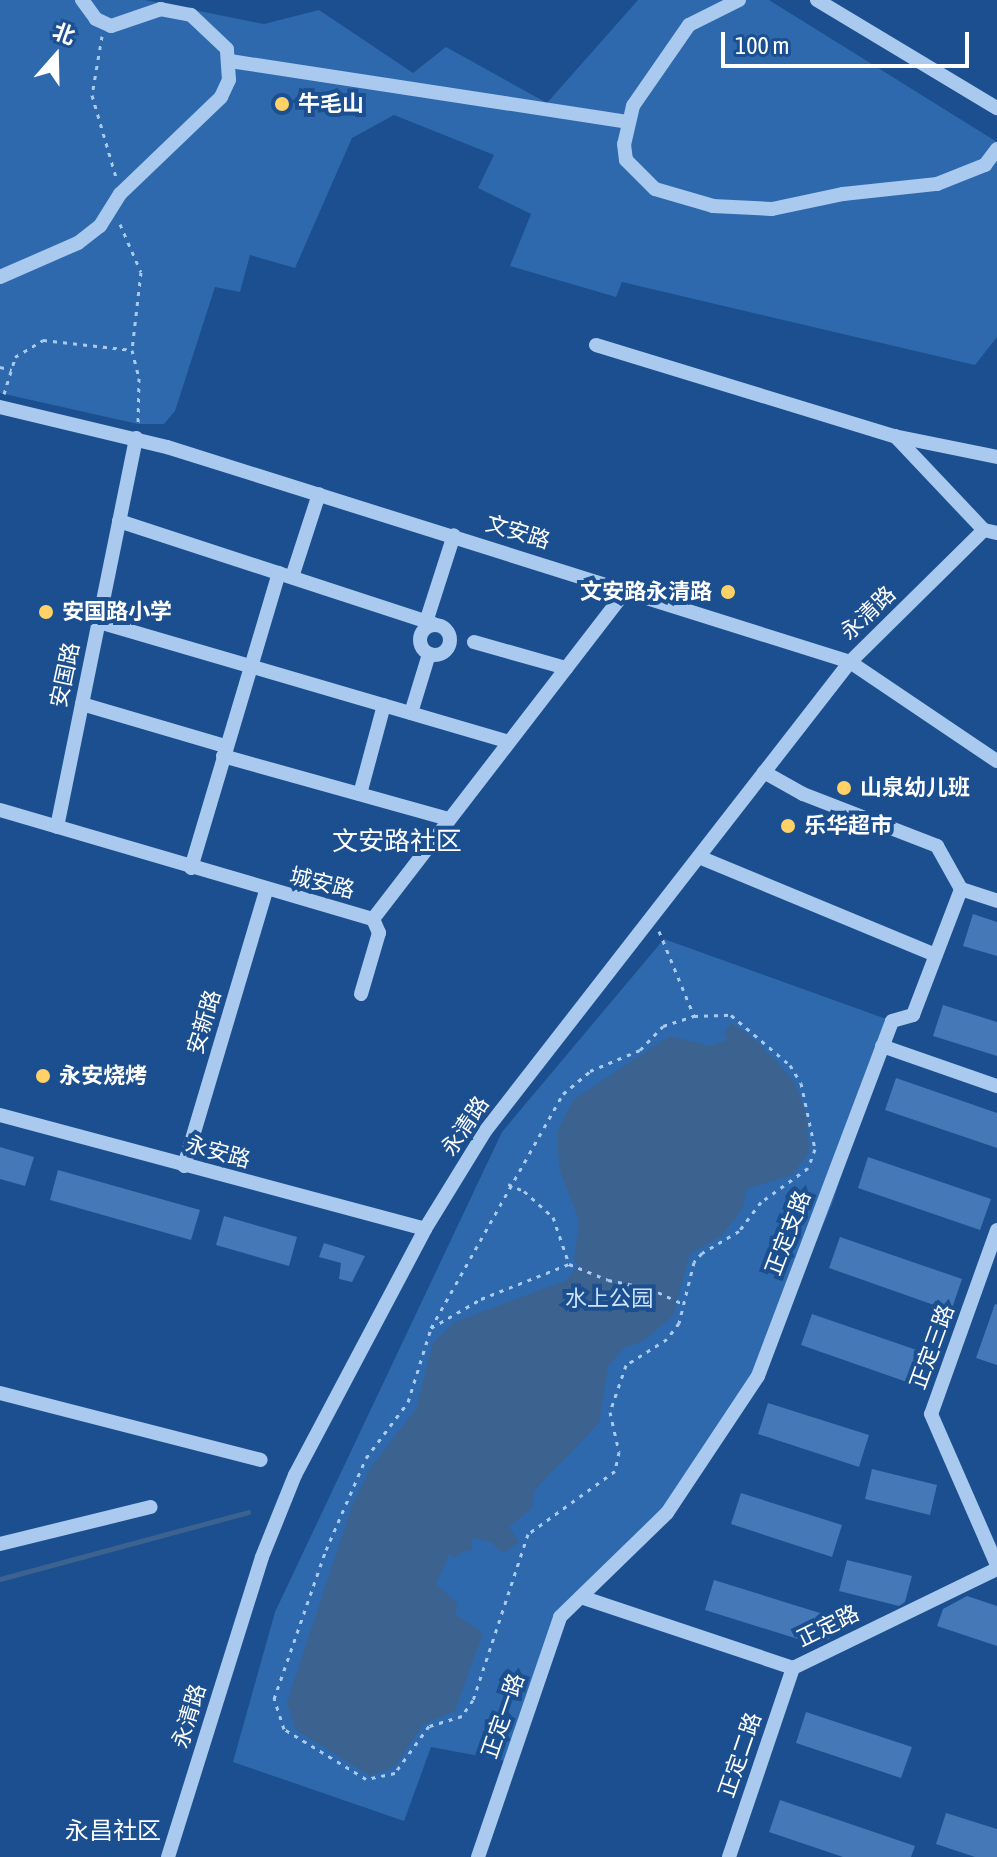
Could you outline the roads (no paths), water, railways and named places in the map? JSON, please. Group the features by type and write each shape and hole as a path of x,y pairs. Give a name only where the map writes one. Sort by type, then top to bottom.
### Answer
{"street":[{"path":"0,277 78,243 100,226 120,194 221,97 230,61 216,34 191,15 161,9 104,25 82,0"},
{"path":"739,0 689,25 645,84 627,122 626,160 641,180 681,198 740,209 937,184 985,165 997,149"},
{"path":"817,0 997,108"},
{"path":"230,61 627,122"},
{"path":"596,345 894,436 997,457"},
{"name":"文安路","path":"0,408 136,438 627,589 850,662 997,761"},
{"path":"894,436 990,532"},
{"name":"安国路","path":"57,827 136,438"},
{"path":"191,868 250,666 319,494"},
{"path":"119,521 286,575 291,581 444,627 451,640 444,653 429,654"},
{"name":"永清路","path":"168,1857 273,1530 295,1475 425,1229 486,1130 850,662 990,532"},
{"path":"411,713 429,654 420,637 430,623 454,535"},
{"name":"城安路","path":"0,810 266,891 373,919 627,589"},
{"path":"99,622 509,742"},
{"path":"474,642 566,668"},
{"path":"82,704 360,794 449,819"},
{"path":"360,794 384,705"},
{"path":"764,772 803,794 937,846 961,889 997,901"},
{"path":"699,857 936,955"},
{"name":"正定支路","path":"581,1597 667,1513 758,1376 892,1021 913,1015 961,889"},
{"name":"安新路","path":"184,1166 266,891"},
{"path":"361,994 379,933 373,919"},
{"path":"882,1046 997,1086"},
{"name":"永安路","path":"0,1115 425,1229"},
{"name":"正定三路","path":"997,1230 931,1414 997,1567"},
{"path":"0,1393 261,1460"},
{"path":"0,1544 151,1507"},
{"name":"正定路","path":"581,1597 793,1668 997,1567"},
{"name":"正定一路","path":"478,1857 560,1617 581,1597"},
{"name":"正定二路","path":"729,1857 793,1668"}],"waterway":[{"path":"0,1579 248,1512"}],"place":[{"name":"牛毛山","path":"282,104"},
{"name":"文安路永清路","path":"728,592"},
{"name":"安国路小学","path":"46,612"},
{"name":"山泉幼儿班","path":"844,788"},
{"name":"乐华超市","path":"788,826"},
{"name":"永安烧烤","path":"43,1076"}],"district":[{"name":"文安路社区","path":"397,842"},
{"name":"永昌社区","path":"113,1831"}],"park label":[{"name":"水上公园","path":"609,1299"}]}
